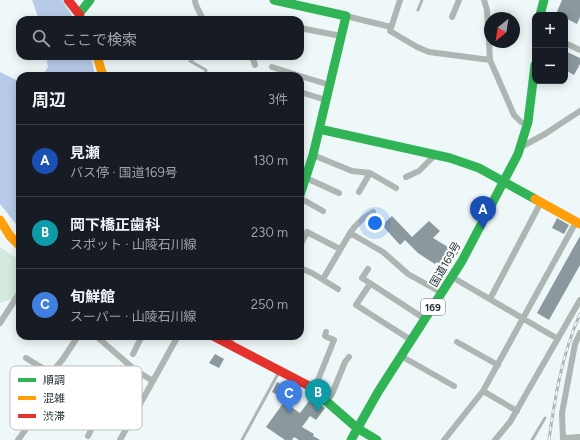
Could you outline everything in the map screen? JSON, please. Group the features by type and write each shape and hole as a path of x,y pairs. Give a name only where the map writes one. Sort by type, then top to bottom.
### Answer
{"main road":[{"path":"68,0 79,16"},
{"path":"81,16 90,0"},
{"path":"274,0 346,16 313,155 304,184"},
{"path":"541,12 544,0"},
{"path":"98,60 103,72"},
{"name":"国道169号","path":"351,440 401,356 452,277 504,182 521,147 528,125 533,84"},
{"path":"319,129 435,155 470,165 578,223"},
{"path":"0,220 10,236 16,242"},
{"path":"231,340 280,371 309,386 357,428 377,440"}],"street":[{"path":"195,0 195,4 202,16"},
{"path":"400,0 390,31 417,47 429,52 490,60"},
{"path":"452,17 459,0"},
{"path":"484,0 487,10 490,60 514,115 521,122 528,125"},
{"path":"346,16 391,27"},
{"path":"304,29 341,36"},
{"path":"568,44 580,50"},
{"path":"253,60 255,65"},
{"path":"272,68 286,72"},
{"path":"304,77 330,85"},
{"path":"304,93 326,100"},
{"path":"521,147 546,134 580,111"},
{"path":"313,155 352,171 370,173 396,188"},
{"path":"406,177 420,171 435,155"},
{"path":"359,192 370,173"},
{"path":"306,178 339,193"},
{"path":"304,200 323,211"},
{"path":"490,299 541,202"},
{"path":"323,279 350,233 361,220 373,212"},
{"path":"444,440 483,391 578,223"},
{"path":"304,238 307,232 340,249"},
{"path":"350,233 383,252 408,274 442,293"},
{"path":"368,269 362,278 425,319"},
{"path":"304,270 323,279 338,289"},
{"path":"452,277 558,338"},
{"path":"370,284 356,305 411,340"},
{"path":"0,324 16,298"},
{"path":"495,440 517,411 580,300"},
{"path":"314,390 334,340 324,336 326,332"},
{"path":"580,333 562,413 563,439 580,437"},
{"path":"58,366 64,359 76,340"},
{"path":"101,340 130,366"},
{"path":"133,354 140,340"},
{"path":"142,400 176,340"},
{"path":"457,342 498,365"},
{"path":"401,356 454,386"},
{"path":"327,401 332,394 345,362 349,357"},
{"path":"26,358 39,366"},
{"path":"142,374 153,381"},
{"path":"483,391 517,411"},
{"path":"18,440 25,430"},
{"path":"88,436 91,430"},
{"path":"120,440 125,430"}],"lane":[{"path":"418,10 422,0"},
{"path":"190,60 206,70 206,72"},
{"path":"242,440 280,371"},
{"path":"532,440 545,418"}],"green space":[{"path":"0,247 16,258 16,294 13,299 0,303"}],"water":[{"path":"32,0 62,0 72,16 38,16"},
{"path":"47,60 92,60 94,72 45,72 48,67"},
{"path":"0,72 16,80 16,224 0,204"}],"building":[{"path":"562,0 580,0 580,17 577,24 568,20 568,12 557,12"},
{"path":"568,52 580,58 580,64 574,75 568,72"},
{"path":"392,216 412,237 429,221 440,231 433,238 453,250 454,248 459,251 448,268 437,262 435,264 427,259 418,253 405,240 400,245 382,225"},
{"path":"557,218 569,225 564,234 552,228"},
{"path":"580,236 580,265 549,320 537,313"},
{"path":"215,354 224,359 219,368 209,363"},
{"path":"277,382 288,388 282,400 278,398 279,396 272,392"},
{"path":"312,397 325,408 316,420 310,416 302,427 314,434 313,436 320,440 299,440 294,437 292,440 285,440 266,427 284,402 300,413"}],"railway":[{"path":"549,440 564,360 580,314"}],"traffic: fast":[{"path":"79,14 90,0"},
{"path":"274,0 346,16 313,155 304,183"},
{"path":"541,12 544,0"},
{"path":"351,440 378,392 462,261 518,154 528,122 533,84"},
{"path":"319,129 450,158 479,168 535,199"},
{"path":"318,394 357,428 377,440"}],"traffic: slow":[{"path":"98,60 102,72"},
{"path":"535,199 580,224"},
{"path":"0,220 10,236 16,242"}],"traffic: jam":[{"path":"68,0 80,16"},
{"path":"221,340 309,386 318,394"}],"place":[{"name":"見瀬","path":"483,229"},
{"name":"岡下橋正歯科","path":"318,412"},
{"name":"旬鮮館","path":"289,413"}]}
